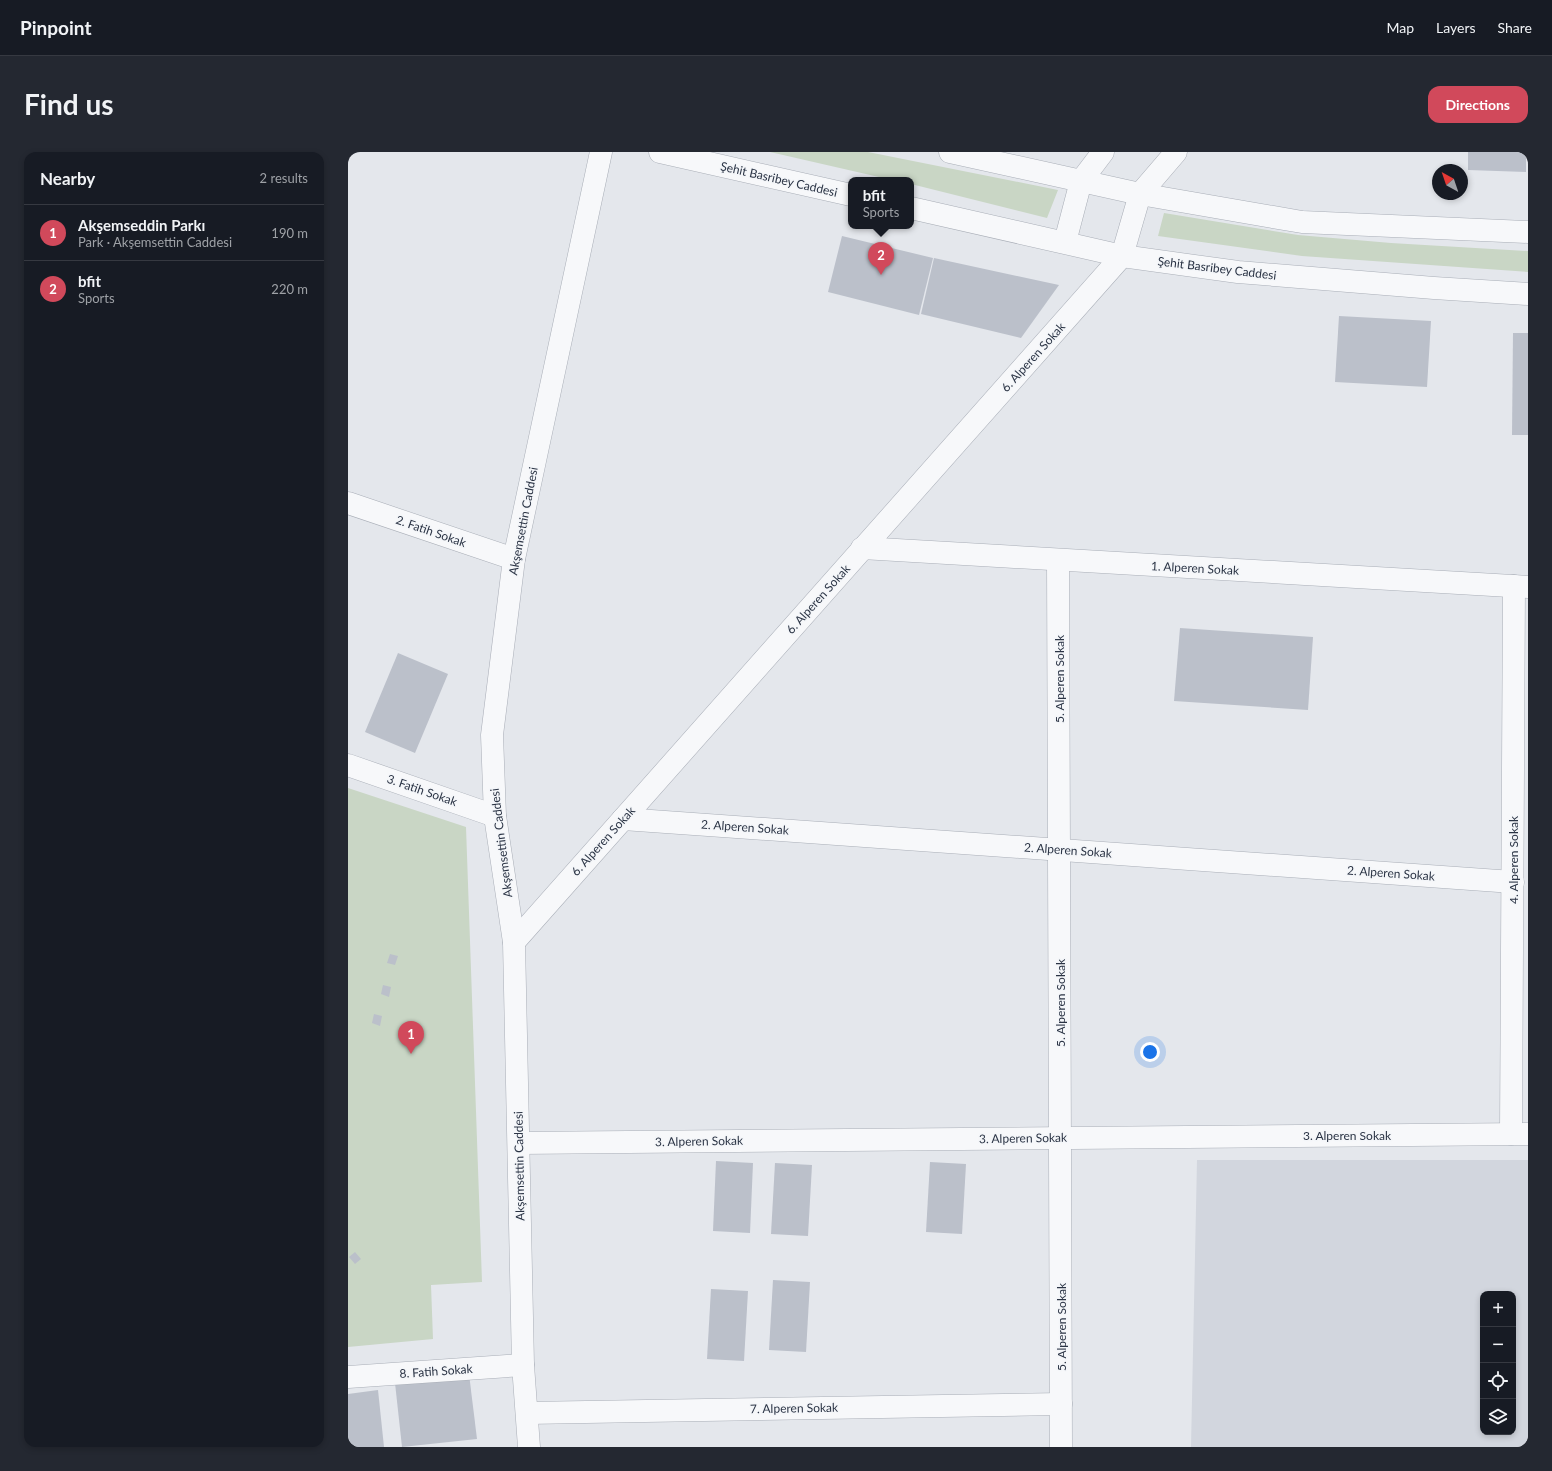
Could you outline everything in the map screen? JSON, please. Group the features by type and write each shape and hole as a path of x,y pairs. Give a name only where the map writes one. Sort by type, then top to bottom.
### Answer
{"street":[{"name":"Akşemsettin Caddesi","path":"529,1447 523,1365 514,942 495,816 492,735 514,559 601,152"},
{"name":"Şehit Basribey Caddesi","path":"660,152 848,194"},
{"path":"950,152 1140,194 1302,222 1528,232"},
{"path":"1065,242 1081,181 1103,152"},
{"path":"1122,256 1140,194 1176,152"},
{"name":"Şehit Basribey Caddesi","path":"914,209 1122,256 1238,272 1528,294"},
{"name":"6. Alperen Sokak","path":"514,942 1122,256"},
{"name":"2. Fatih Sokak","path":"348,503 514,559"},
{"name":"1. Alperen Sokak","path":"862,548 1521,586"},
{"name":"5. Alperen Sokak","path":"1058,560 1061,1447"},
{"name":"4. Alperen Sokak","path":"1520,1134 1513,882 1521,586"},
{"name":"3. Fatih Sokak","path":"348,765 495,816"},
{"name":"2. Alperen Sokak","path":"623,819 1513,882"},
{"name":"3. Alperen Sokak","path":"519,1143 1520,1134"},
{"name":"8. Fatih Sokak","path":"348,1377 523,1365"},
{"name":"7. Alperen Sokak","path":"527,1413 1061,1404"}],"shaded area":[{"path":"1197,1160 1528,1160 1528,1447 1191,1447"}],"green space":[{"path":"770,152 868,152 1058,190 1047,218 914,185 914,177 879,177"},
{"path":"1164,213 1298,235 1391,243 1528,251 1528,272 1302,256 1158,236"},
{"path":"348,788 466,827 482,1282 431,1285 433,1339 348,1347"}],"building":[{"path":"1468,152 1526,152 1526,172 1468,170"},
{"path":"842,236 933,258 919,315 828,292"},
{"path":"934,258 1059,285 1021,338 921,314"},
{"path":"1339,316 1431,321 1427,387 1335,382"},
{"path":"1513,333 1528,333 1528,435 1512,435"},
{"path":"1180,628 1313,637 1308,710 1174,701"},
{"path":"398,653 448,674 415,753 365,732"},
{"path":"390,954 398,956 395,965 387,963"},
{"path":"383,985 391,987 389,997 381,994"},
{"path":"374,1014 382,1016 380,1026 372,1023"},
{"path":"716,1161 753,1163 750,1233 713,1231"},
{"path":"930,1162 966,1164 962,1234 926,1232"},
{"path":"775,1163 812,1165 808,1236 771,1234"},
{"path":"355,1252 361,1259 355,1264 349,1257"},
{"path":"773,1280 810,1282 806,1352 769,1350"},
{"path":"711,1289 748,1291 744,1361 707,1359"},
{"path":"469,1374 477,1439 402,1447 395,1383"},
{"path":"378,1390 384,1447 348,1447 348,1394"}],"place":[{"name":"bfit","path":"881,275"},
{"name":"Akşemseddin Parkı","path":"411,1054"}]}
